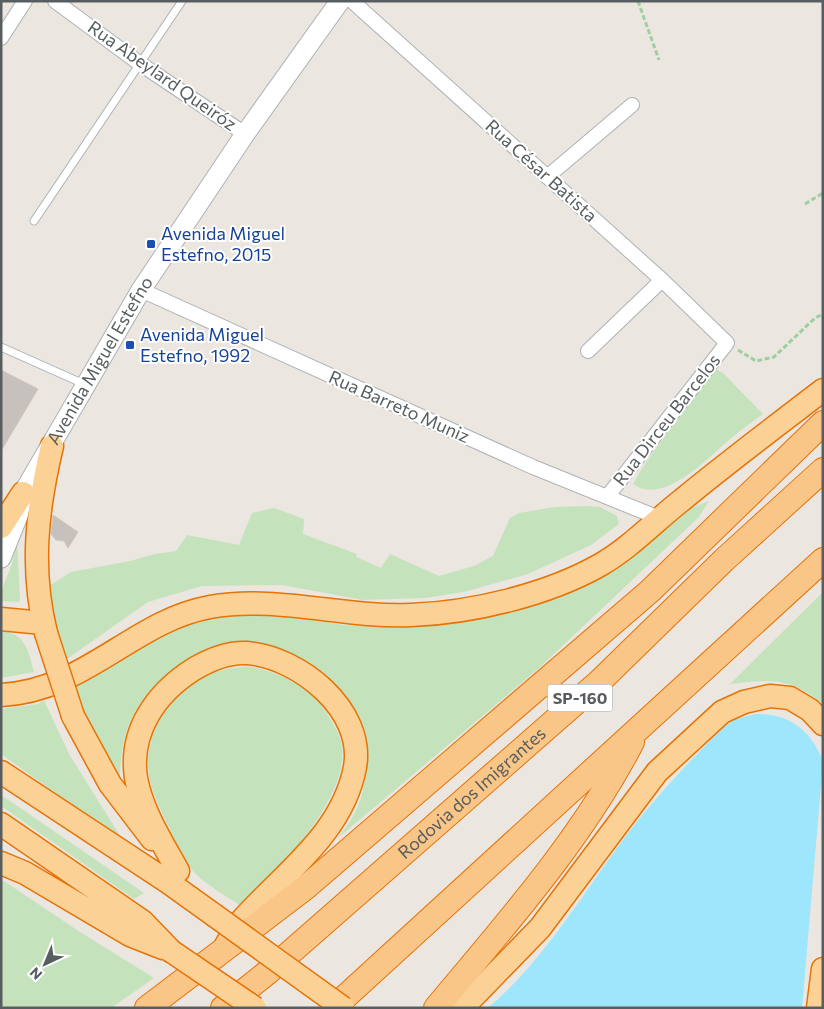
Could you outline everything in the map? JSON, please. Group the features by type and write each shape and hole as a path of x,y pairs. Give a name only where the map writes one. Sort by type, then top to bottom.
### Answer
{"highway":[{"path":"1,695 36,690 69,678 109,656 159,624 209,607 235,605 305,606 366,613 410,615 455,611 545,589 600,565 621,551 659,518 823,390"},
{"path":"147,1008 305,888 650,591 823,423"},
{"path":"52,446 38,509 35,547 39,597 44,628 73,716 110,784 178,878 214,915 343,1008"},
{"name":"Rodovia dos Imigrantes","path":"223,1008 268,972 599,682 724,560 823,470"},
{"path":"1,527 23,493"},
{"path":"332,1008 823,560"},
{"path":"1,619 44,628"},
{"path":"178,878 150,818 136,779 135,760 138,736 147,714 170,686 206,661 246,653 265,656 282,662 312,678 332,698 347,722 355,743 355,767 344,799 326,831 289,874 241,921 222,951"},
{"path":"444,1008 472,998 540,928 657,772 722,712 744,702 777,696 790,698 810,710 823,724"},
{"path":"436,1008 504,926 590,813 607,788 641,726"},
{"path":"1,772 178,878"},
{"path":"1,824 136,928 255,1008"},
{"path":"1,863 136,928"},
{"path":"818,1008 823,969"}],"main road":[{"name":"Avenida Miguel Estefno","path":"1,558 18,516 23,493 141,290 245,134 340,1"}],"street":[{"path":"1,38 26,1"},
{"name":"Rua Abeylard Queiróz","path":"55,1 139,62 245,134"},
{"name":"Rua César Batista","path":"352,1 662,280 727,343"},
{"path":"547,177 632,105"},
{"path":"588,351 662,280"},
{"name":"Rua Barreto Muniz","path":"141,290 533,467 659,518"},
{"name":"Rua Dirceu Barcelos","path":"607,497 727,343"}],"lane":[{"path":"34,221 139,62 182,1"},
{"path":"1,347 87,385"}],"path":[{"path":"638,1 659,60"},
{"path":"805,204 823,193"},
{"path":"727,343 756,361 774,358 815,318 823,314"}],"green space":[{"path":"715,369 723,373 763,414 697,468 671,485 658,489 645,489 633,484 655,450 695,397 706,378"},
{"path":"709,501 699,517 538,669 338,838 351,820 360,801 365,781 366,759 298,660 185,662 155,685 135,712 128,727 124,743 120,780 94,734 76,686 173,627 231,613 291,616 344,625 413,627 481,619 513,611 634,554 690,509"},
{"path":"555,507 600,507 617,516 619,524 591,545 528,574 464,592 425,598 363,600 282,585 202,586 148,602 67,659 50,613 49,586 71,572 176,551 187,535 239,545 252,513 274,508 304,519 303,534 357,554 356,557 381,568 390,554 439,576 474,566 493,556 510,518 519,513"},
{"path":"17,536 20,600 19,602 1,601 1,592 12,564"},
{"path":"823,592 823,704 790,684 756,681 730,684"},
{"path":"1,631 9,632 21,639 28,650 34,672 1,678"},
{"path":"246,666 269,671 291,681 311,694 331,720 338,732 342,746 341,767 334,789 323,811 291,854 244,908 208,884 188,864 154,795 150,782 148,760 150,744 155,729 163,714 184,690 212,673"},
{"path":"44,700 69,754 119,834 117,837 1,754 1,709 38,704"},
{"path":"1,795 144,893 134,899 1,806"},
{"path":"1,879 80,932 154,978 111,1008 1,1008"}],"water":[{"path":"755,714 767,714 778,717 788,720 797,726 812,741 823,762 802,1008 488,1008 507,991 541,953 629,832 668,785 725,726 734,720"}],"building":[{"path":"1,370 38,389 1,451"},
{"path":"53,515 78,532 68,548 64,541 56,540 51,534"}],"place":[{"name":"Avenida Miguel Estefno, 2015","path":"151,244"},
{"name":"Avenida Miguel Estefno, 1992","path":"130,345"}]}
